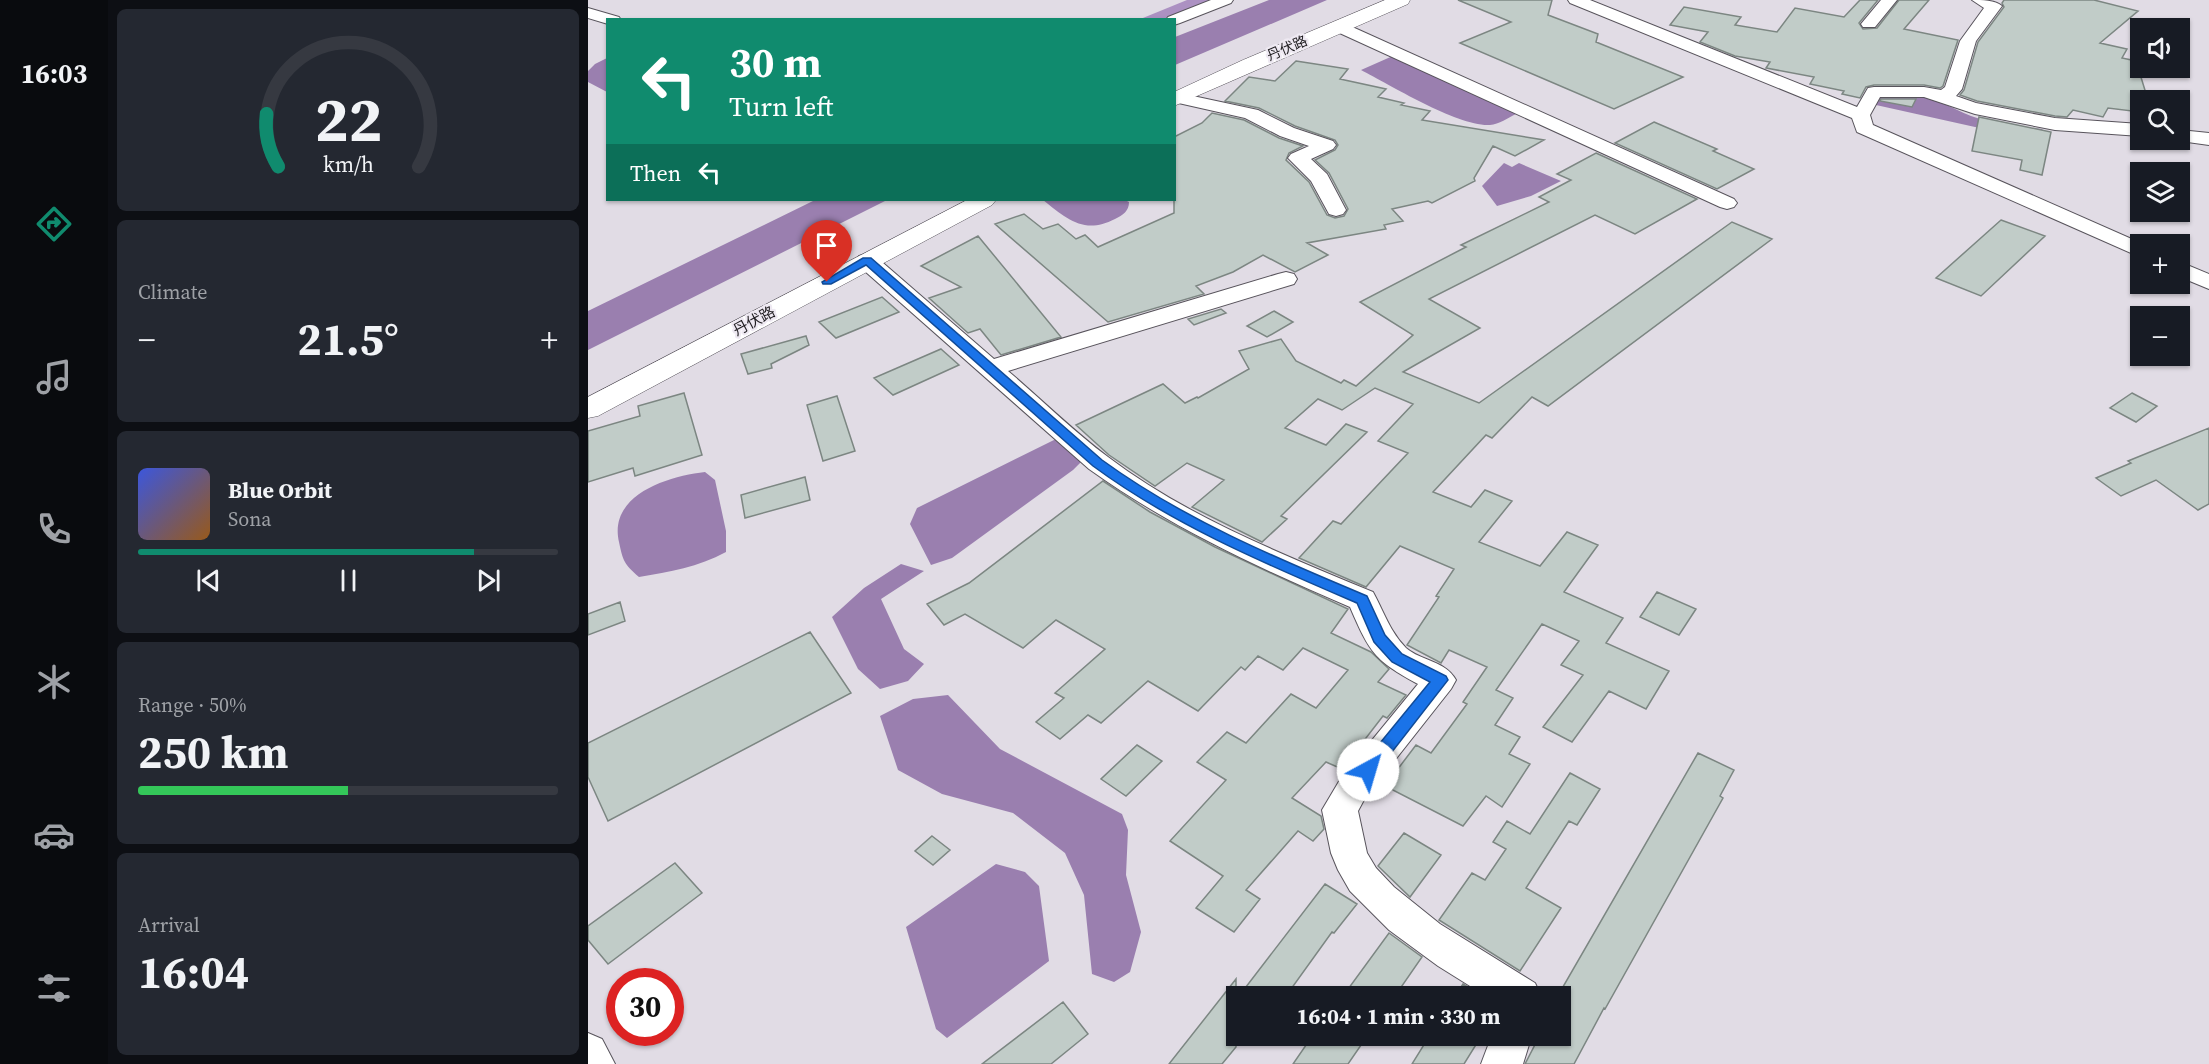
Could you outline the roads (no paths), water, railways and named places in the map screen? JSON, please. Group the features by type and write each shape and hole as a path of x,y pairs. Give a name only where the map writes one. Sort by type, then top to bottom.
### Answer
{"main road":[{"name":"丹伏路","path":"1177,99 1250,64 1401,0"},
{"name":"丹伏路","path":"588,409 982,201"}],"street":[{"path":"1176,19 1224,0"},
{"path":"1576,0 1861,115"},
{"path":"1869,24 1889,0"},
{"path":"1945,96 1953,89 1968,41 1994,6 1980,0"},
{"path":"588,13 606,18"},
{"path":"1339,26 1727,203"},
{"path":"2130,129 2055,124 1976,108 1952,102 1945,96 1924,92 1874,92 1861,115 1864,128 2130,247"},
{"path":"1177,99 1251,114 1287,132 1326,145 1298,158 1320,178 1335,210"},
{"path":"2190,137 2209,139"},
{"path":"867,261 1098,463 1136,491 1266,559 1362,600 1379,638 1397,658 1440,680 1353,788 1340,810 1351,859 1373,892 1413,926 1506,986"},
{"path":"2190,273 2209,282"},
{"path":"991,368 1114,328 1286,279"},
{"path":"1502,1064 1508,1046"},
{"path":"588,1053 594,1064"}]}
